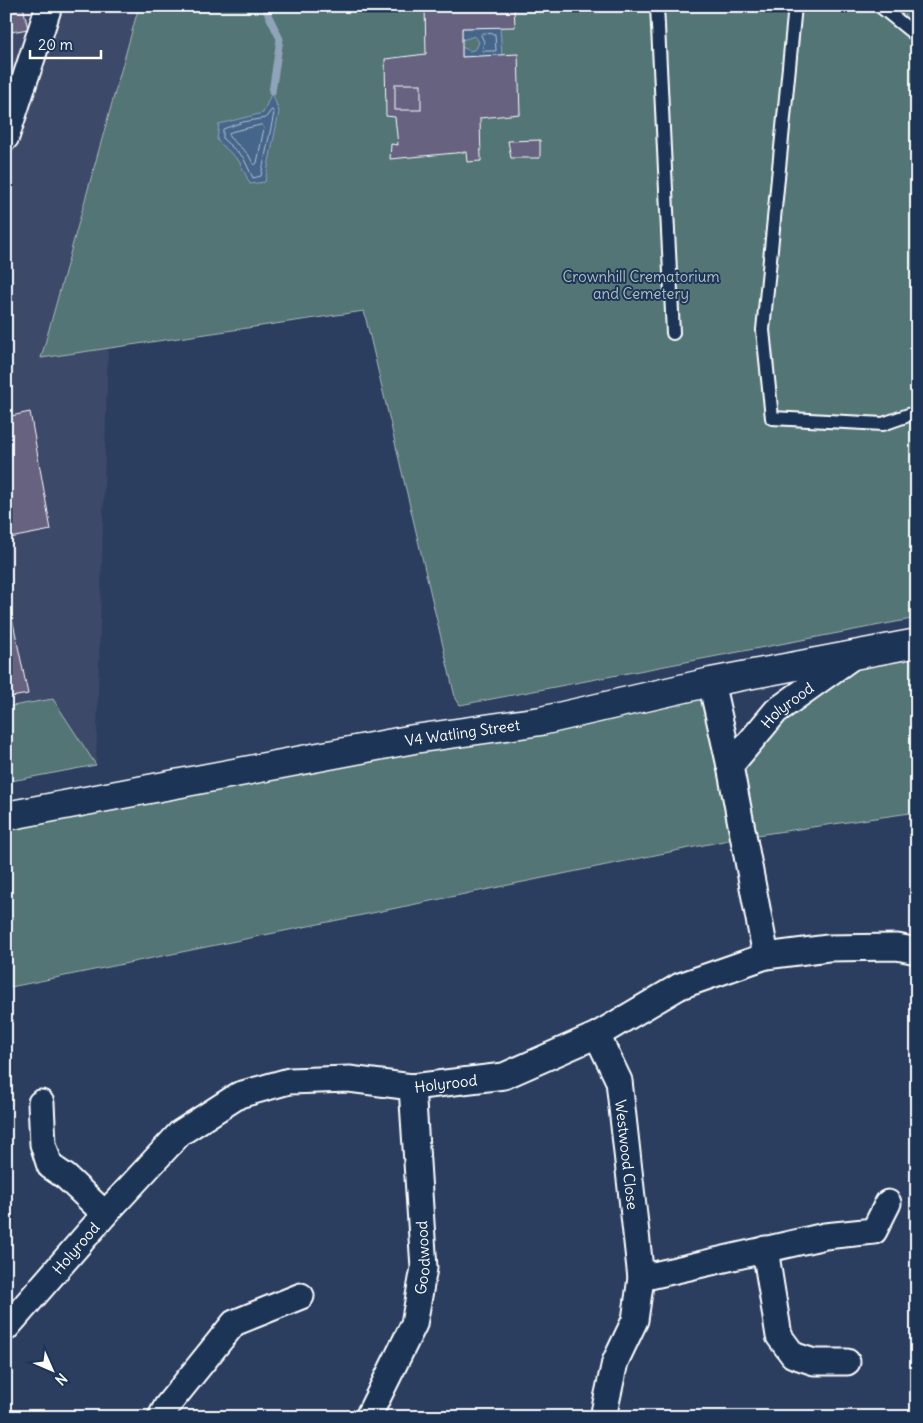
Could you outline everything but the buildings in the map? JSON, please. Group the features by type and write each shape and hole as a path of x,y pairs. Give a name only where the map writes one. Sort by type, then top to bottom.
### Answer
{"street":[{"path":"6,137 49,6"},
{"name":"V4 Watling Street","path":"6,816 414,740 541,721 711,682 917,643"},
{"name":"Holyrood","path":"730,766 776,711 853,656"},
{"path":"711,682 730,766 766,956"},
{"name":"Holyrood","path":"6,1328 105,1214 180,1133 239,1095 289,1081 349,1079 412,1087 504,1076 597,1035 680,986 766,956 828,948 897,946 917,951"},
{"name":"Westwood Close","path":"597,1035 619,1081 641,1278 635,1320 616,1362 603,1417"},
{"name":"Goodwood","path":"368,1417 414,1324 424,1268 412,1087"},
{"path":"41,1103 43,1144 50,1166 66,1177 105,1214"},
{"path":"641,1278 825,1236 874,1231 888,1203"},
{"path":"765,1249 779,1336 793,1354 814,1362 847,1362"},
{"path":"161,1417 167,1406 234,1324 301,1296"}],"lane":[{"path":"658,6 673,333"},
{"path":"795,6 763,330 772,418 883,424 917,412"},
{"path":"880,6 917,36"}],"shaded area":[{"path":"6,6 139,6 41,357 108,348 96,765 6,782"}],"green space":[{"name":"Crownhill Crematorium and Cemetery","path":"139,6 917,6 917,618 460,705 455,697 364,311 41,358"},
{"path":"917,643 917,812 743,837 6,988 6,823 711,682 730,765 853,656"},
{"path":"53,699 96,765 6,782 6,707"}],"water":[{"path":"500,27 502,56 462,57 462,47 470,51 476,49 479,42 475,36 462,40 462,28"},
{"path":"272,92 279,112 265,182 250,184 239,161 217,140 219,124 263,113"}],"waterway":[{"path":"264,6 280,39 272,92"}]}
